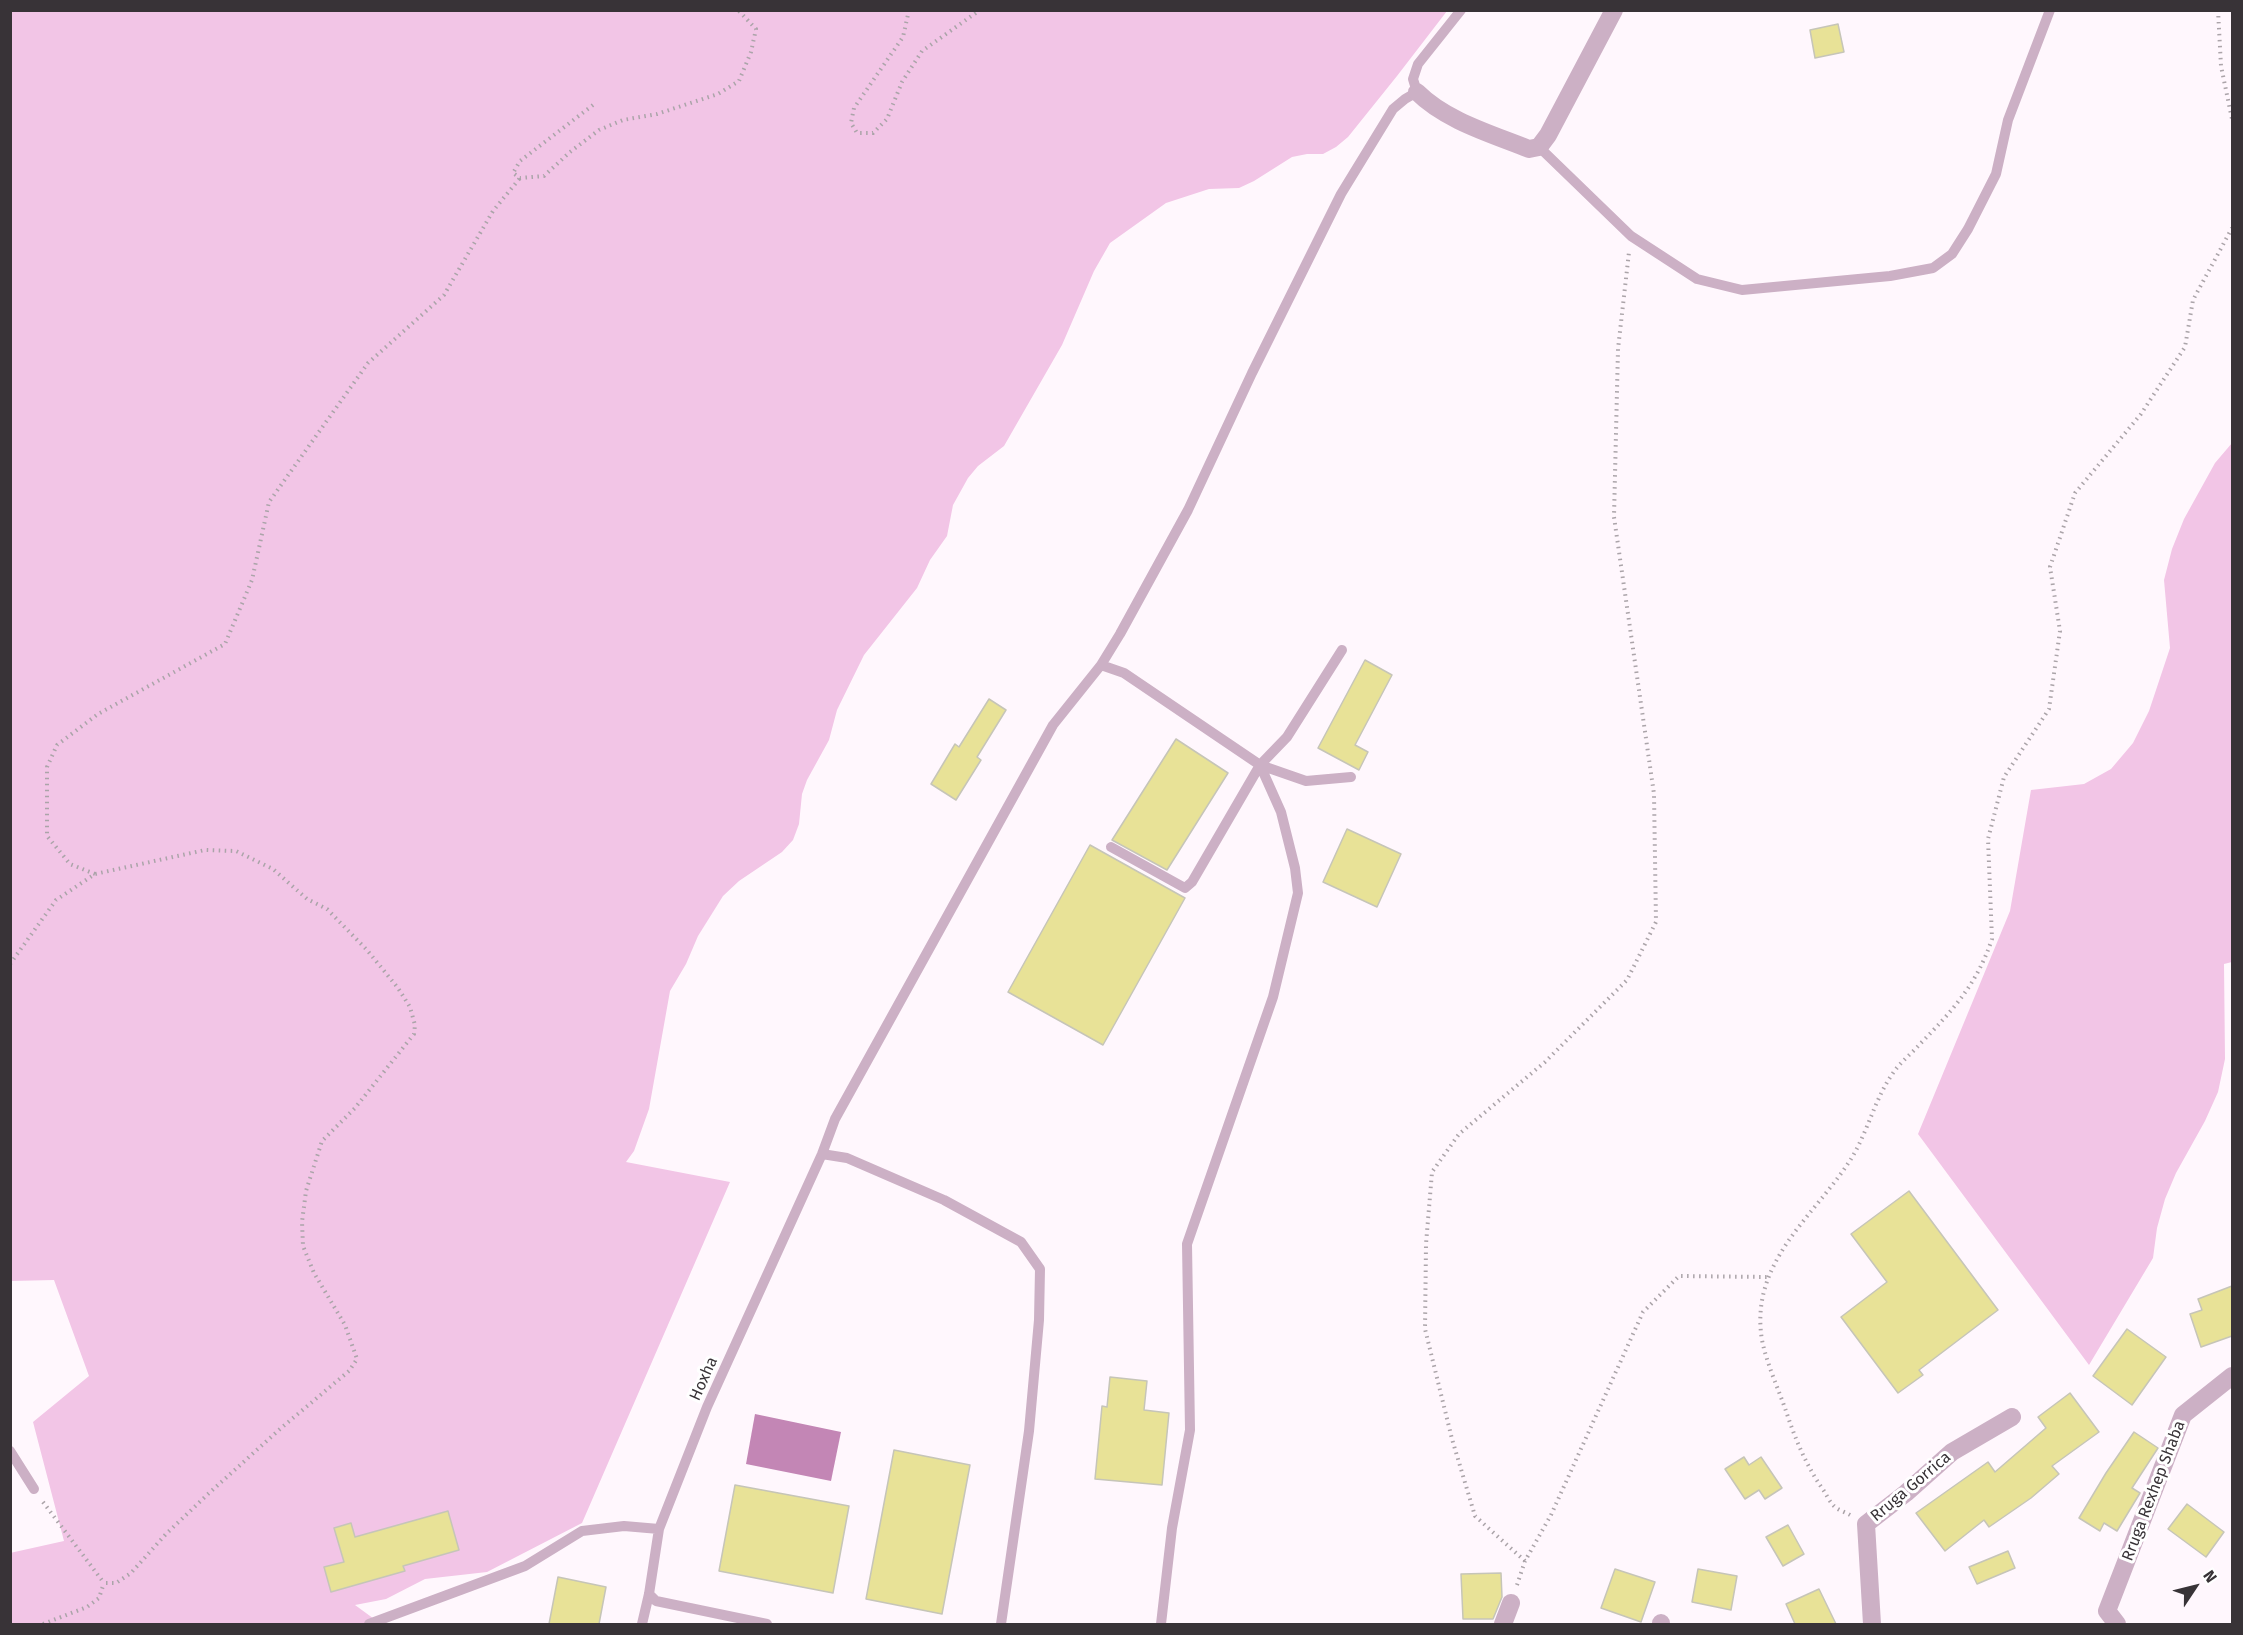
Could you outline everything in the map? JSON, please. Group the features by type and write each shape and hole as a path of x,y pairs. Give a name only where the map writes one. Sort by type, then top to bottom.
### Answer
{"street":[{"path":"1417,92 1428,103 1461,121 1529,149 1539,147 1548,135 1614,10"},
{"name":"Rruga Rexhep Shaba","path":"2117,1624 2108,1611 2183,1415 2232,1376"},
{"name":"Rruga Gorrica","path":"1872,1624 1866,1524 1906,1493 1952,1452 2012,1417"},
{"path":"1503,1624 1511,1603"}],"lane":[{"path":"1417,92 1413,79 1418,64 1461,10"},
{"path":"1539,147 1631,236 1697,279 1742,290 1890,276 1933,268 1952,254 1968,229 1996,174 2008,120 2050,10"},
{"name":"Hoxha","path":"642,1624 651,1600 659,1529 707,1407 822,1154 835,1119 1053,725 1101,665 1188,510 1252,373 1341,194 1393,109 1417,92"},
{"path":"1112,847 1185,888 1192,882 1260,765 1287,737 1342,650"},
{"path":"1101,665 1124,673 1260,765 1306,781 1352,777"},
{"path":"1161,1624 1172,1528 1190,1430 1186,1244 1273,997 1298,893 1296,868 1281,812 1260,765"},
{"path":"822,1154 847,1158 944,1200 1021,1242 1040,1269 1039,1320 1029,1431 1001,1624"},
{"path":"10,1451 34,1489"},
{"path":"369,1624 525,1566 582,1532 624,1526 659,1529"},
{"path":"651,1600 767,1624"}],"path":[{"path":"593,105 520,161 513,173 520,178 544,176 599,130 623,120 657,114 718,94 739,81 751,52 756,29 738,10"},
{"path":"909,10 903,37 855,108 851,123 857,133 865,135 873,133 887,119 902,82 922,51 980,10"},
{"path":"2218,10 2221,66 2232,118"},
{"path":"95,874 70,864 47,836 47,767 57,745 98,714 225,644 252,580 269,502 368,363 444,295 493,211 520,178"},
{"path":"1866,1524 1834,1506 1820,1486 1796,1442 1762,1340 1762,1309 1768,1277 1783,1247 1852,1158 1882,1092 1896,1069 1970,988 1988,951 1992,939 1988,839 2004,777 2049,709 2060,631 2050,567 2074,493 2141,414 2185,347 2193,300 2232,228"},
{"path":"1525,1561 1475,1516 1452,1439 1425,1329 1426,1244 1432,1172 1459,1134 1545,1062 1627,980 1656,922 1654,794 1614,517 1618,349 1631,236"},
{"path":"10,964 56,900 95,874 205,850 236,851 273,869 307,899 327,909 347,928 398,988 410,1007 415,1025 414,1034 382,1075 355,1108 322,1141 306,1191 302,1222 303,1246 314,1273 345,1325 357,1359 349,1371 280,1429 185,1515 131,1573 116,1583 104,1583"},
{"path":"1511,1603 1525,1561 1551,1515 1643,1312 1679,1276 1768,1277"},
{"path":"34,1489 104,1583"},
{"path":"43,1624 87,1607 99,1598 104,1583"}],"shaded area":[{"path":"11,11 1447,11 1348,137 1336,147 1323,154 1292,157 1239,188 1209,189 1166,203 1110,243 1094,271 1062,345 1004,446 978,466 968,478 953,505 947,536 930,560 917,588 864,655 837,710 829,740 807,780 802,794 799,824 793,840 782,852 739,881 723,896 698,936 686,964 670,991 649,1109 634,1151 626,1162 730,1182 582,1523 487,1572 425,1579 386,1599 355,1605 381,1624 11,1624 10,1553 64,1541 33,1422 89,1376 54,1280 11,1281"},
{"path":"2232,443 2232,962 2224,964 2225,1059 2218,1092 2165,1199 2157,1228 2153,1258 2089,1365 1918,1134 2010,911 2031,790 2084,784 2111,769 2133,743 2149,711 2170,648 2164,580 2172,549 2184,519 2215,463"},
{"path":"755,1414 841,1432 831,1481 746,1464"}],"building":[{"path":"1838,24 1844,52 1815,58 1810,30"},
{"path":"1365,660 1392,675 1355,745 1368,752 1359,770 1318,748"},
{"path":"989,699 1006,710 977,757 981,760 956,800 931,784 955,744 959,747"},
{"path":"1176,739 1228,773 1167,870 1112,840"},
{"path":"1347,829 1401,854 1377,907 1323,882"},
{"path":"1090,845 1185,898 1103,1045 1008,992"},
{"path":"1909,1191 1998,1310 1919,1370 1923,1375 1898,1393 1841,1317 1887,1282 1851,1234"},
{"path":"2232,1286 2232,1336 2201,1347 2190,1314 2202,1310 2198,1299"},
{"path":"2127,1329 2166,1357 2132,1405 2093,1376"},
{"path":"1110,1377 1147,1381 1144,1410 1169,1413 1162,1485 1095,1479 1102,1406 1107,1407"},
{"path":"2070,1393 2099,1432 2052,1466 2059,1474 2031,1498 1989,1527 1984,1520 1945,1551 1916,1513 1988,1462 1995,1472 2046,1428 2038,1417"},
{"path":"2134,1432 2158,1448 2132,1488 2140,1493 2117,1531 2104,1523 2100,1531 2079,1518"},
{"path":"894,1450 970,1465 942,1614 866,1599"},
{"path":"1744,1457 1749,1465 1761,1457 1782,1488 1765,1499 1759,1490 1745,1499 1725,1469"},
{"path":"735,1485 849,1506 833,1593 719,1571"},
{"path":"2187,1504 2224,1532 2206,1557 2168,1529"},
{"path":"448,1511 459,1550 403,1566 405,1571 331,1592 324,1567 344,1562 334,1528 351,1523 355,1537"},
{"path":"1788,1525 1804,1554 1783,1566 1766,1537"},
{"path":"2008,1551 2015,1568 1977,1584 1969,1567"},
{"path":"1615,1569 1655,1582 1641,1622 1601,1608"},
{"path":"1698,1569 1737,1576 1731,1610 1692,1602"},
{"path":"1501,1573 1502,1597 1493,1619 1463,1619 1461,1574"},
{"path":"558,1577 606,1587 599,1624 549,1624"},
{"path":"1819,1589 1836,1624 1795,1624 1786,1604"}]}
